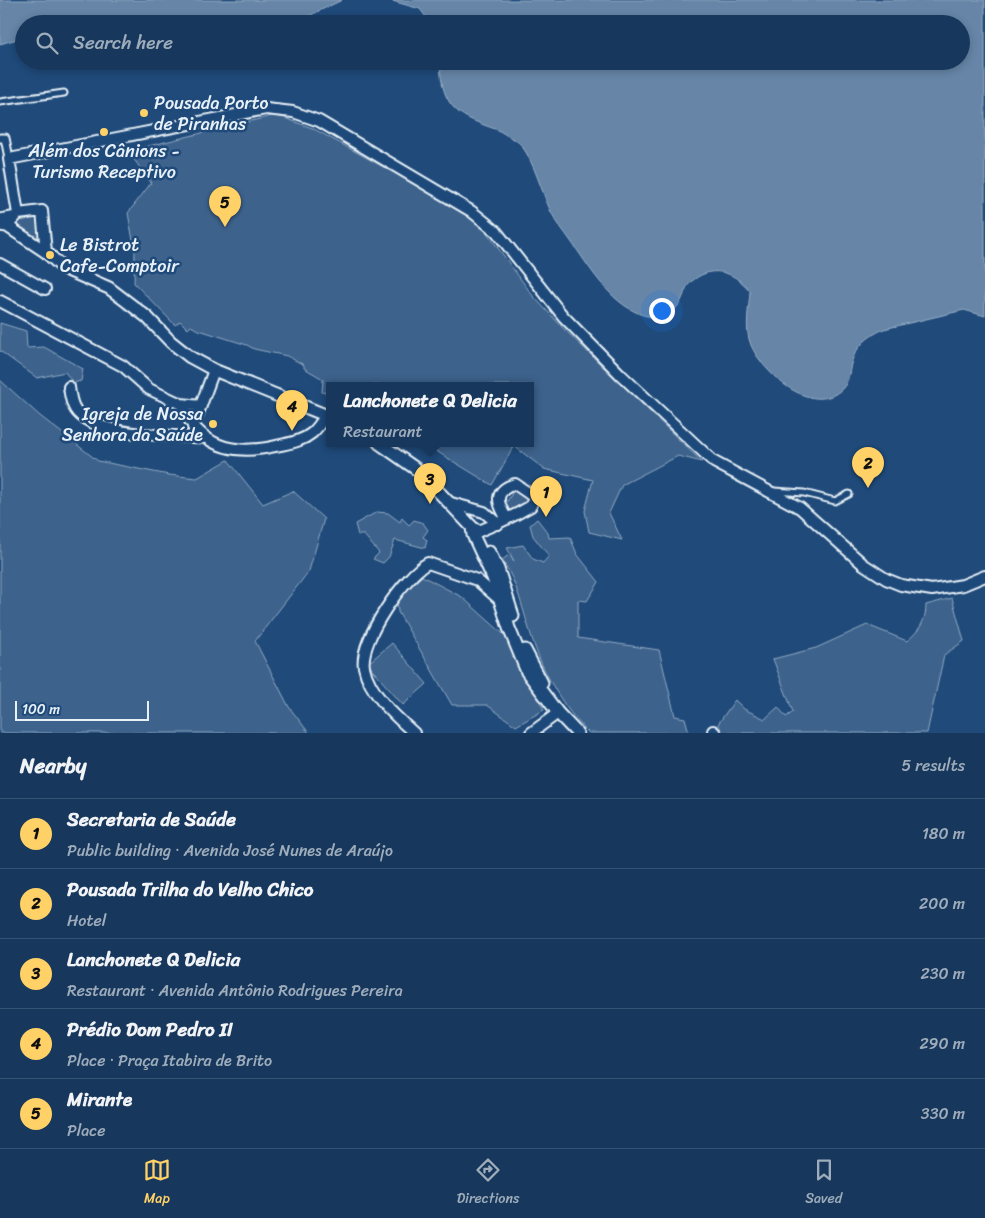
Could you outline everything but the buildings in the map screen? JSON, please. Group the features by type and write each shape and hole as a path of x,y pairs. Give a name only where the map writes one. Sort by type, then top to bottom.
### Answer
{"street":[{"path":"9,159 266,109 293,112 319,121 440,190 496,230 563,316 621,375 714,462 800,508 863,564 886,579 901,585 932,590 963,586 985,576"},
{"path":"0,138 5,138 18,214"},
{"path":"46,252 42,211 18,214 2,223 46,252 63,268 109,288 147,317 180,351 214,370 326,415"},
{"path":"0,264 45,289"},
{"path":"0,300 123,366 149,389 181,404 200,406"},
{"path":"193,427 214,370"},
{"path":"70,387 75,409 92,423 134,433 208,438"},
{"path":"181,404 188,421 193,427 227,448 243,451 263,449 299,441 314,431 326,418"},
{"path":"385,447 419,471 451,503 475,531 498,569 519,636 542,684 543,692"},
{"path":"451,503 484,512 503,521 475,531"},
{"path":"475,531 524,666 537,688 543,692 558,713 577,733"},
{"path":"414,733 396,718 370,685 364,666 364,655 388,604 407,579 418,568 428,563 477,580 500,601"},
{"path":"531,733 558,713"}],"lane":[{"path":"0,102 64,93"},
{"path":"766,491 804,493 835,501 849,494"}],"shaded area":[{"path":"0,0 342,0 311,15 15,15 15,40 0,44"},
{"path":"389,0 985,0 985,316 964,310 884,329 873,335 859,347 842,389 830,397 817,398 803,395 789,388 777,378 757,356 751,345 748,332 750,291 744,284 729,274 713,272 697,277 688,286 677,307 664,316 646,316 618,301 600,282 555,219 547,204 531,161 522,146 500,131 468,118 453,107 444,92 441,70 970,70 970,15 424,15 420,9"},
{"path":"276,115 312,128 389,170 471,211 533,296 564,329 702,462 678,456 622,485 609,513 622,540 589,532 585,511 593,480 544,469 515,447 534,447 534,382 326,382 326,393 322,392 323,379 304,368 304,365 287,356 254,349 191,326 188,329 180,321 175,325 134,283 135,252 128,213 151,183 128,151"},
{"path":"29,215 39,220 40,245 17,231 18,219"},
{"path":"0,323 26,331 27,348 44,347 83,369 81,381 73,383 65,372 37,378 0,351"},
{"path":"0,380 40,416 98,461 169,475 197,478 228,460 263,504 293,491 324,519 309,571 255,641 289,707 309,733 0,733"},
{"path":"430,447 513,447 492,485"},
{"path":"516,487 529,496 516,514 504,506"},
{"path":"377,512 388,513 400,522 402,518 409,525 414,520 423,523 428,530 423,537 427,540 425,548 395,540 389,557 383,563 373,559 379,553 364,535 358,535 355,524"},
{"path":"537,519 548,533 549,538 570,537 577,554 599,582 587,601 578,600 578,638 659,650 675,716 685,718 689,733 589,733 562,701 542,664 516,588 502,560 509,555 514,561 507,548 523,545 533,559 543,563 549,556 533,536 530,525"},
{"path":"422,576 462,597 510,640 544,710 516,726 487,705 452,705 398,612 397,599"},
{"path":"952,598 964,641 944,655 927,733 723,733 718,724 735,700 744,709 765,719 778,707 786,717 793,712 773,659 816,648 867,625 907,641 921,625 925,616 926,605"},
{"path":"392,643 427,684 403,705 367,664"}],"place":[{"name":"Pousada Porto de Piranhas","path":"144,113"},
{"name":"Além dos Cânions - Turismo Receptivo","path":"104,132"},
{"name":"Mirante","path":"225,227"},
{"name":"Le Bistrot Cafe-Comptoir","path":"50,255"},
{"name":"Igreja de Nossa Senhora da Saúde","path":"213,424"},
{"name":"Prédio Dom Pedro II","path":"292,431"},
{"name":"Pousada Trilha do Velho Chico","path":"868,488"},
{"name":"Lanchonete Q Delicia","path":"430,504"},
{"name":"Secretaria de Saúde","path":"546,517"}]}
